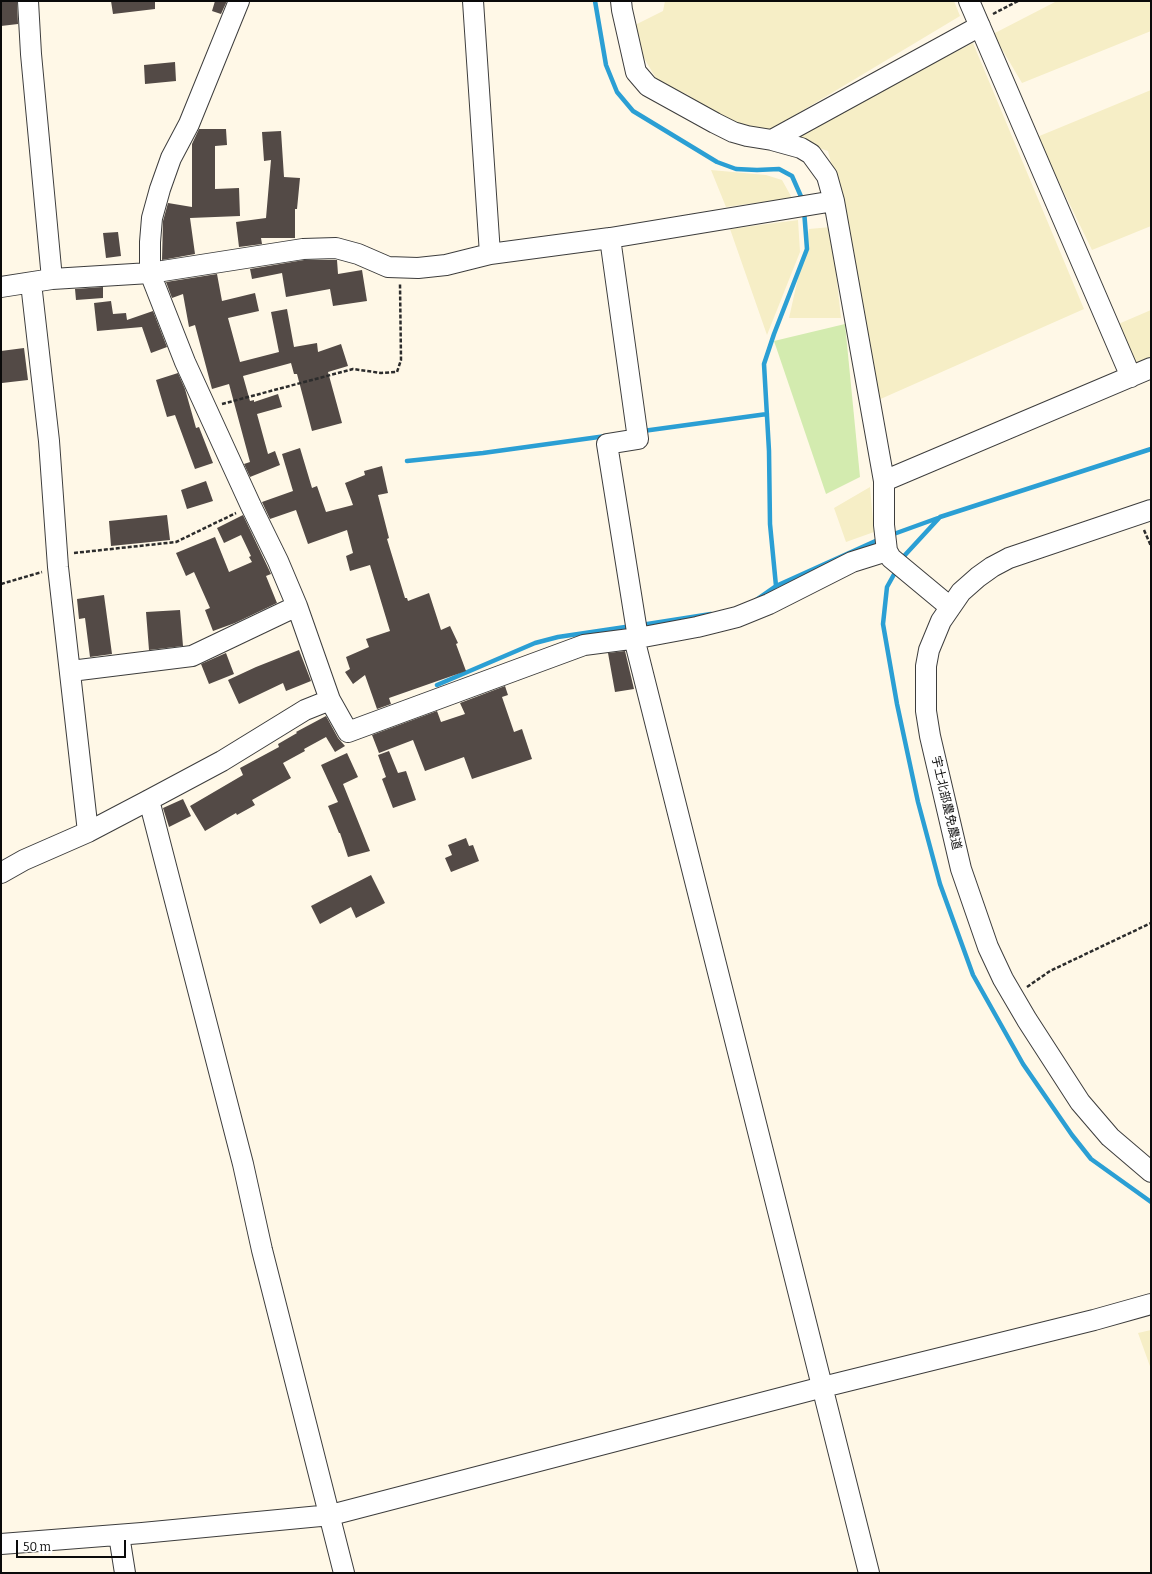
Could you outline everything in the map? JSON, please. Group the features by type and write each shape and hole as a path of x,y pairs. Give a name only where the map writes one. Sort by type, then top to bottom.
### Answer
{"street":[{"path":"28,1 31,54 52,279"},
{"path":"239,1 189,124 171,158 160,189 152,218 150,273 185,362 278,561 297,606 330,700 348,732 584,645 636,638 697,627 737,617 769,604 852,562 887,551"},
{"path":"473,1 490,254"},
{"path":"621,1 636,72 648,86 733,132 801,148 811,154 827,176 834,201 884,481 884,525 887,551 891,558 950,607"},
{"path":"969,1 1131,377"},
{"path":"772,140 979,24"},
{"path":"1,287 52,279 150,273 303,249 336,248 358,254 388,267 418,268 446,265 490,254 610,238 834,201"},
{"path":"610,238 638,439 607,444 636,638 869,1573"},
{"path":"31,283 49,441 58,567 88,832"},
{"path":"884,481 1151,368"},
{"name":"宇土北部農免農道","path":"1151,510 1009,558 992,567 961,592 950,607 941,621 929,650 926,666 926,711 961,869 988,947 1014,997 1042,1044 1080,1102 1110,1137 1151,1172"},
{"path":"70,671 192,656 297,606"},
{"path":"1,873 24,860 88,832 149,800 222,761 305,710 330,700"},
{"path":"149,800 243,1164 262,1250 344,1573"},
{"path":"1,1544 119,1535 330,1515 823,1387 1094,1320 1151,1304"},
{"path":"119,1535 124,1573"}],"path":[{"path":"979,24 1018,1"},
{"path":"206,408 353,369 397,372 401,360 399,267"},
{"path":"1,584 58,567 64,555 176,542 251,506"},
{"path":"1014,997 1050,971 1151,923"}],"shaded area":[{"path":"665,1 954,1 960,16 775,127 747,136 688,95 657,80 641,53 635,25 663,11"},
{"path":"1057,1 1151,1 1151,31 1022,83 993,34"},
{"path":"973,43 1084,309 876,401 840,199 828,151 787,138"},
{"path":"1151,90 1151,226 1092,250 1037,137"},
{"path":"711,170 766,175 782,180 792,198 726,207"},
{"path":"798,220 800,252 767,335 730,229"},
{"path":"831,227 841,318 789,318 809,229"},
{"path":"1151,310 1151,360 1133,367 1116,325"},
{"path":"870,487 874,532 846,542 834,508"},
{"path":"1151,1330 1151,1369 1138,1333"}],"green space":[{"path":"845,324 860,477 826,494 774,341"}],"building":[{"path":"1,1 17,1 18,24 1,26"},
{"path":"111,1 155,1 155,9 113,14"},
{"path":"215,1 227,1 221,14 212,11"},
{"path":"175,62 176,81 145,84 144,65"},
{"path":"199,129 226,129 227,145 215,146 215,189 239,188 240,216 190,218 195,254 162,260 163,221 168,203 192,207 192,144"},
{"path":"281,131 284,177 300,178 297,209 295,209 295,238 261,238 262,244 239,247 236,222 266,218 271,160 264,161 262,132"},
{"path":"118,232 121,256 106,258 103,233"},
{"path":"304,260 337,260 338,274 362,270 367,301 333,306 330,289 286,297 282,273 252,279 250,269"},
{"path":"217,274 222,301 255,293 259,311 228,318 240,362 279,352 271,312 287,309 294,347 317,343 318,352 341,344 348,366 328,372 342,423 312,431 297,374 294,374 291,363 243,376 250,401 254,400 254,402 278,394 282,407 257,414 268,454 275,451 280,465 250,477 244,464 250,462 229,384 212,389 195,325 189,327 183,294 172,298 166,282"},
{"path":"103,287 103,298 76,300 75,289"},
{"path":"111,301 113,314 126,313 127,320 153,311 167,347 151,353 142,327 97,331 94,303"},
{"path":"24,348 28,380 2,383 1,351"},
{"path":"178,373 185,389 196,428 199,427 213,463 195,469 175,415 167,417 156,380"},
{"path":"300,448 312,488 317,486 326,512 353,505 345,483 365,475 364,471 382,466 388,493 378,495 389,538 387,539 405,598 407,598 408,601 429,593 441,630 450,626 458,643 456,644 466,671 389,698 391,704 377,709 365,675 353,684 345,672 350,669 346,657 369,647 366,639 390,631 370,565 350,571 346,556 353,553 347,530 308,544 296,510 270,519 262,502 293,491 282,454"},
{"path":"206,481 213,501 187,509 181,490"},
{"path":"167,515 170,540 111,546 109,521"},
{"path":"243,515 271,574 266,576 277,603 235,623 213,631 205,610 210,608 194,572 186,576 176,553 215,537 229,572 252,562 249,557 251,556 241,535 224,543 217,528"},
{"path":"104,595 112,654 90,657 85,618 79,619 77,599"},
{"path":"180,610 183,646 149,650 146,612"},
{"path":"299,650 311,681 286,691 283,683 239,704 228,680"},
{"path":"625,651 634,689 615,692 608,653"},
{"path":"226,653 234,674 209,684 201,664"},
{"path":"505,686 508,695 502,697 514,732 522,729 532,759 472,779 464,757 425,771 413,740 379,753 372,735 437,711 441,722 465,714 460,703"},
{"path":"326,716 338,738 345,746 335,752 326,737 304,749 305,751 283,763 291,778 252,800 255,805 237,815 236,813 205,831 190,806 243,775 240,768 279,747 278,744 297,733 296,732"},
{"path":"389,751 398,773 406,771 416,800 393,808 382,779 386,777 378,755"},
{"path":"347,753 358,777 343,784 370,851 348,857 340,833 328,806 338,802 321,765"},
{"path":"183,799 191,816 169,827 163,808"},
{"path":"466,838 469,846 473,845 479,861 451,872 445,858 452,855 448,845"},
{"path":"371,875 385,903 356,918 351,907 320,924 311,906"}],"waterway":[{"path":"595,1 606,65 617,92 633,111 717,162 736,169 779,169 792,176 803,201"},
{"path":"776,586 770,524 769,451 764,364 807,249 804,210"},
{"path":"643,431 767,414"},
{"path":"407,461 483,453 606,436"},
{"path":"902,560 940,517 1151,449"},
{"path":"891,535 938,518"},
{"path":"756,600 776,586 880,539"},
{"path":"897,569 887,587 883,624 897,704 918,802 940,884 973,975 1023,1064 1072,1135 1091,1159 1151,1202"},
{"path":"641,625 711,614"},
{"path":"437,685 535,643 558,637 632,626"}]}
